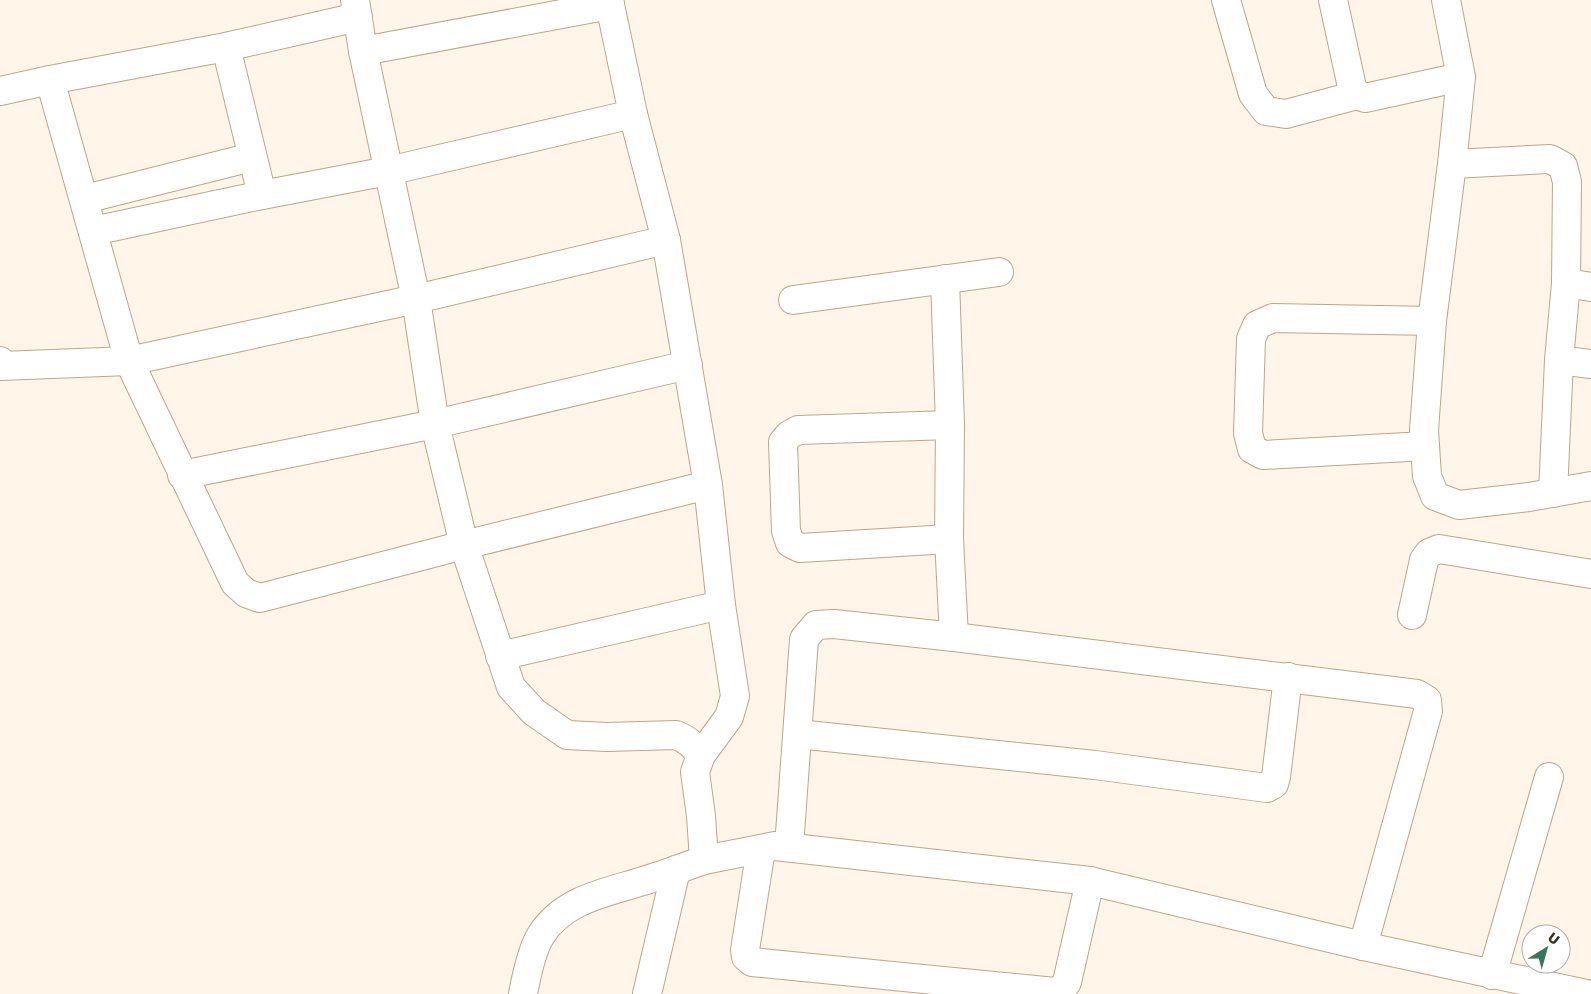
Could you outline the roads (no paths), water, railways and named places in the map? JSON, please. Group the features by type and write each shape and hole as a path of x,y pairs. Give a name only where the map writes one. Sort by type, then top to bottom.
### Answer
{"street":[{"path":"1226,0 1253,94 1266,111 1286,114 1357,95 1365,98 1461,76"},
{"path":"1333,0 1352,87 1357,95"},
{"path":"1446,0 1461,76 1432,321 1424,430 1427,476 1435,496 1459,505 1529,497 1591,486"},
{"path":"363,51 609,2 633,114 666,240 708,485 721,605 735,696 729,717 700,755 696,772 704,854"},
{"path":"0,91 226,47 356,9 363,51 416,299 435,424 464,545 511,687 534,712 567,735 607,737 676,735 689,742 700,755"},
{"path":"226,47 262,196"},
{"path":"50,80 129,361 235,583 246,593 260,598 708,485"},
{"path":"93,231 388,171 633,114"},
{"path":"85,199 252,157"},
{"path":"1452,164 1550,159 1563,166 1567,182 1578,285 1559,360 1553,493"},
{"path":"0,364 129,361 416,299 666,240"},
{"path":"793,300 999,272"},
{"path":"945,279 950,425 949,539 954,637"},
{"path":"1425,446 1263,455 1252,449 1248,433 1251,339 1257,325 1272,318 1432,321"},
{"path":"1559,360 1591,364"},
{"path":"182,475 435,424 688,365"},
{"path":"949,539 800,548 790,542 786,532 784,442 789,435 798,430 950,425"},
{"path":"1412,615 1424,560 1429,553 1439,549 1591,574"},
{"path":"500,656 721,605"},
{"path":"789,847 804,639 816,625 834,624 954,637 1417,694 1427,700 1428,711 1363,946"},
{"path":"798,734 1095,765 1267,788 1274,784 1276,777 1288,677"},
{"path":"1492,975 1549,777"},
{"path":"523,994 527,975 540,937 554,918 579,901 676,870 704,854 775,846 1090,881 1363,946 1586,994"},
{"path":"761,849 745,950 746,957 752,962 1055,992 1062,989 1067,982 1090,881"},
{"path":"647,994 676,870"}]}
